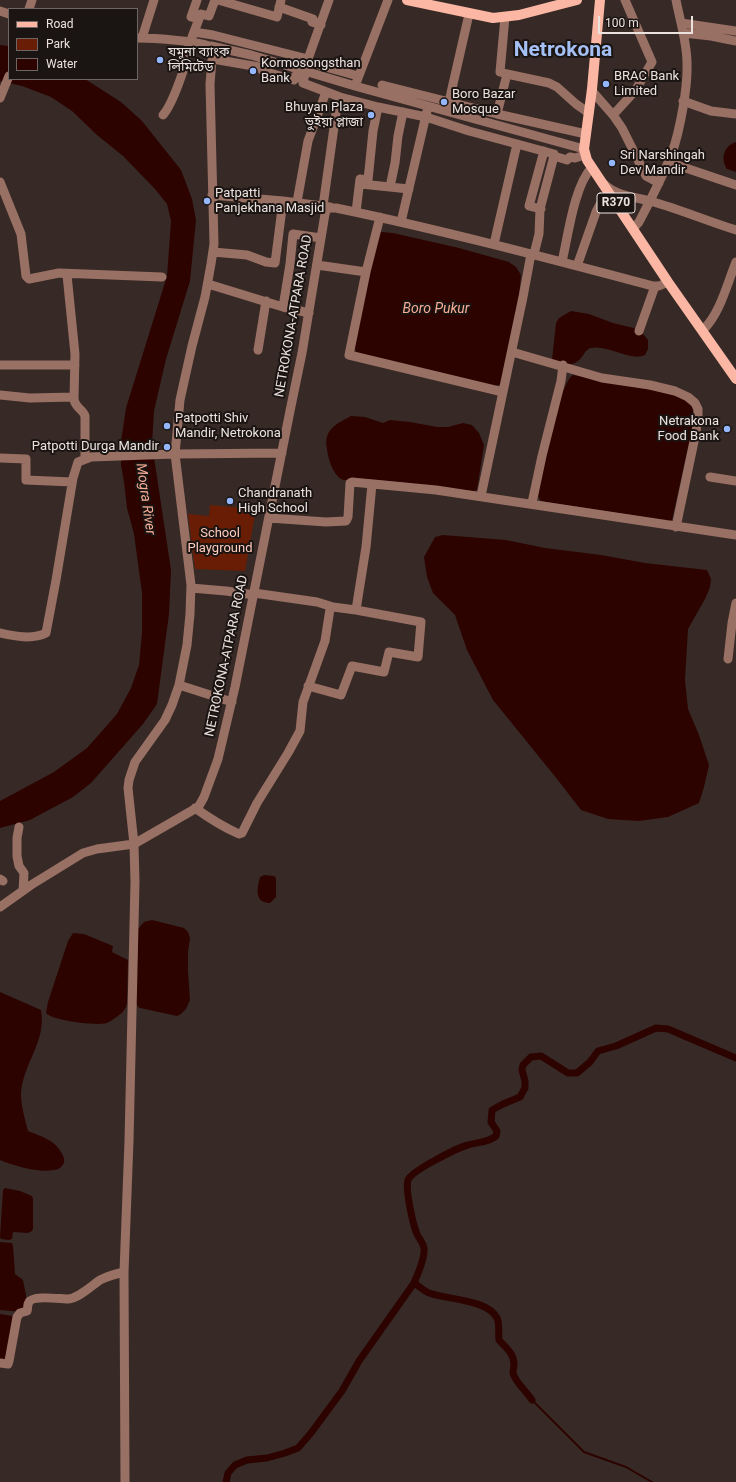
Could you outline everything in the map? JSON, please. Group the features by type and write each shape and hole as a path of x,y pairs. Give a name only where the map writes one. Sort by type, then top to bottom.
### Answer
{"main road":[{"path":"407,0 493,18 520,15 577,0"},
{"path":"584,152 592,91 600,14 600,0"},
{"name":"R370","path":"584,152 592,167 668,282 736,379"}],"street":[{"path":"154,0 139,38 189,42 306,68 358,76"},
{"path":"197,0 191,17 199,19"},
{"path":"162,115 167,111 183,71 188,53 189,42 199,19 202,14 209,16 215,0"},
{"path":"218,0 277,18 280,4 313,19 312,22 321,25"},
{"path":"329,0 302,83 340,97 426,117 469,131 554,154 554,156 567,160 570,157 575,158 584,152"},
{"path":"355,86 388,0"},
{"path":"613,115 635,91 652,62 625,0"},
{"path":"633,229 639,222 668,162 672,151 683,101 688,63 676,0"},
{"path":"446,111 469,14"},
{"path":"505,17 500,72 549,83 557,87 576,104 589,113"},
{"path":"681,23 736,31"},
{"path":"194,32 213,35 355,86 429,106 584,152"},
{"path":"683,33 736,41"},
{"path":"125,1482 124,1272 129,1141 135,882 134,844 128,788 135,762 165,720 172,705 179,685 187,645 190,614 188,555 172,454 180,400 208,284 213,252 210,84 214,51 212,46"},
{"path":"213,59 259,67 263,71 294,80 295,76 306,68"},
{"path":"497,114 507,74"},
{"path":"2,95 8,79"},
{"path":"382,85 497,114 586,134"},
{"path":"592,91 613,115 628,138 646,176 659,183"},
{"path":"298,202 308,142 326,92"},
{"name":"NETROKONA-ATPARA ROAD","path":"0,907 88,851 134,844 199,806 204,797 218,759 232,702 302,353 326,210 336,113 340,97"},
{"path":"683,101 711,111 736,114"},
{"path":"401,222 429,106"},
{"path":"356,212 360,179 368,180 373,131 378,107"},
{"path":"390,187 403,112"},
{"path":"494,244 517,144"},
{"path":"541,208 529,206 544,151"},
{"path":"481,496 532,254 540,228 541,208 554,156"},
{"path":"668,162 736,184"},
{"path":"562,262 573,211 586,174 592,167"},
{"path":"0,182 21,234 26,276 29,279 59,274 162,277"},
{"path":"359,184 409,189"},
{"path":"603,184 625,196 649,201 736,230"},
{"path":"577,266 596,212 603,198 610,194"},
{"path":"212,196 298,202 326,206 494,244 655,286 668,282"},
{"path":"213,252 248,255 266,262 275,263 284,201"},
{"path":"380,217 366,272 348,355 503,392"},
{"path":"283,307 293,234 321,238"},
{"path":"703,330 715,313 736,262"},
{"path":"317,265 366,272"},
{"path":"67,275 74,336 74,396 76,406 84,413 85,416 85,458"},
{"path":"208,284 283,307 309,313"},
{"path":"639,331 655,286"},
{"path":"258,350 266,301"},
{"path":"512,352 563,365 586,374 602,378 650,385 675,391 688,397 695,404 698,408 697,427 676,527"},
{"path":"0,365 75,365"},
{"path":"532,504 542,456 561,381 563,365"},
{"path":"0,395 30,398 74,396"},
{"path":"0,633 17,636 39,637 46,633 72,482 78,462 85,458 111,456 282,453"},
{"path":"0,458 26,459 26,480 72,482"},
{"path":"710,477 736,482"},
{"path":"269,518 326,522 346,521 348,517 350,483 436,490 481,496 736,535"},
{"path":"356,610 366,547 372,484"},
{"path":"190,588 317,602 333,607 421,622 418,657 389,652 384,672 352,666 341,695 308,686"},
{"path":"728,660 736,603"},
{"path":"195,808 214,822 231,831 239,834 242,832 257,803 300,731 301,713 308,686 325,641 330,609 333,607"},
{"path":"179,685 232,702"},
{"path":"19,827 17,838 17,856 19,866 24,873 23,891"},
{"path":"0,1363 8,1364 17,1316 20,1313 27,1311 31,1300 47,1298 69,1299 113,1274 124,1272"}],"green space":[{"name":"School Playground","path":"210,505 256,509 245,571 195,569 188,514 209,516"}],"water":[{"name":"Mogra River","path":"0,45 8,46 8,80 87,80 121,102 142,121 181,170 192,199 196,220 190,281 166,359 154,411 152,444 171,570 169,614 157,704 143,724 91,783 73,797 30,820 0,828 0,801 54,772 87,748 117,714 131,688 139,665 142,633 142,593 134,534 127,508 121,465 121,441 126,408 167,276 171,221 167,204 155,189 123,156 97,135 72,111 51,97 22,86 0,81"},
{"path":"736,142 736,172 727,169 724,161 724,153 729,146"},
{"name":"Boro Pukur","path":"381,232 393,233 459,248 509,262 516,267 521,275 518,306 502,384 491,387 357,355 354,346 378,234"},
{"path":"571,311 589,314 613,323 634,328 648,340 648,349 645,355 639,357 626,355 597,347 588,349 577,362 574,363 566,364 552,360 556,323 559,318"},
{"path":"573,375 671,394 692,405 692,429 672,520 669,521 541,501 538,496 552,428 562,394 568,381"},
{"path":"351,416 365,417 383,423 390,420 437,427 448,427 463,423 472,425 479,433 484,445 477,490 468,491 378,480 341,479 333,470 328,457 326,442 332,428"},
{"path":"443,535 506,540 545,548 601,555 645,563 707,570 711,579 710,587 688,629 685,680 688,709 709,765 699,803 668,817 639,821 608,819 581,810 493,700 467,650 455,615 433,593 427,577 424,557 435,537"},
{"path":"264,875 274,876 276,878 276,897 270,903 261,900 258,894 260,877"},
{"path":"152,920 184,928 188,932 190,938 188,971 190,1000 186,1009 177,1016 140,1008 136,1002 138,929 144,922"},
{"path":"73,933 84,934 113,946 112,952 128,960 127,1004 121,1013 107,1023 94,1024 75,1022 50,1016 46,1013 48,1002 68,941"},
{"path":"0,992 41,1010 41,1032 22,1083 21,1099 28,1131 51,1141 62,1154 64,1163 57,1169 48,1171 34,1170 12,1165 0,1160"},
{"path":"5,1188 20,1191 32,1196 33,1199 32,1231 28,1233 13,1232 12,1239 9,1240 1,1239 0,1237 3,1190"},
{"path":"0,1242 12,1243 13,1246 15,1274 23,1280 26,1295 25,1310 23,1312 0,1310"},
{"path":"0,1314 13,1316 7,1360 0,1361"}],"waterway":[{"path":"226,1482 228,1473 235,1465 247,1460 267,1458 298,1448 342,1391 359,1361 414,1283 421,1266 424,1248 415,1229 408,1199 408,1180 417,1171 445,1155 462,1147 486,1141 496,1136 497,1131 491,1122 492,1110 520,1097 525,1088 522,1070 523,1065 531,1057 541,1056 568,1073 577,1073 590,1062 598,1051 616,1046 656,1028 668,1029 736,1058"},
{"path":"414,1283 429,1293 476,1304 485,1307 492,1312 498,1320 499,1340 509,1350 514,1360 514,1376 532,1400"},
{"path":"532,1400 584,1452 626,1467 652,1482"}],"place":[{"name":"যমুনা ব্যাংক লিমিটেড","path":"160,60"},
{"name":"Kormosongsthan Bank","path":"253,71"},
{"name":"BRAC Bank Limited","path":"606,84"},
{"name":"Boro Bazar Mosque","path":"444,102"},
{"name":"Bhuyan Plaza ভুইয়া প্লাজা","path":"371,115"},
{"name":"Sri Narshingah Dev Mandir","path":"612,163"},
{"name":"Patpatti Panjekhana Masjid","path":"207,201"},
{"name":"Patpotti Shiv Mandir, Netrokona","path":"167,426"},
{"name":"Netrakona Food Bank","path":"727,429"},
{"name":"Patpotti Durga Mandir","path":"167,447"},
{"name":"Chandranath High School","path":"230,501"}],"district":[{"name":"Netrokona","path":"563,51"}]}
